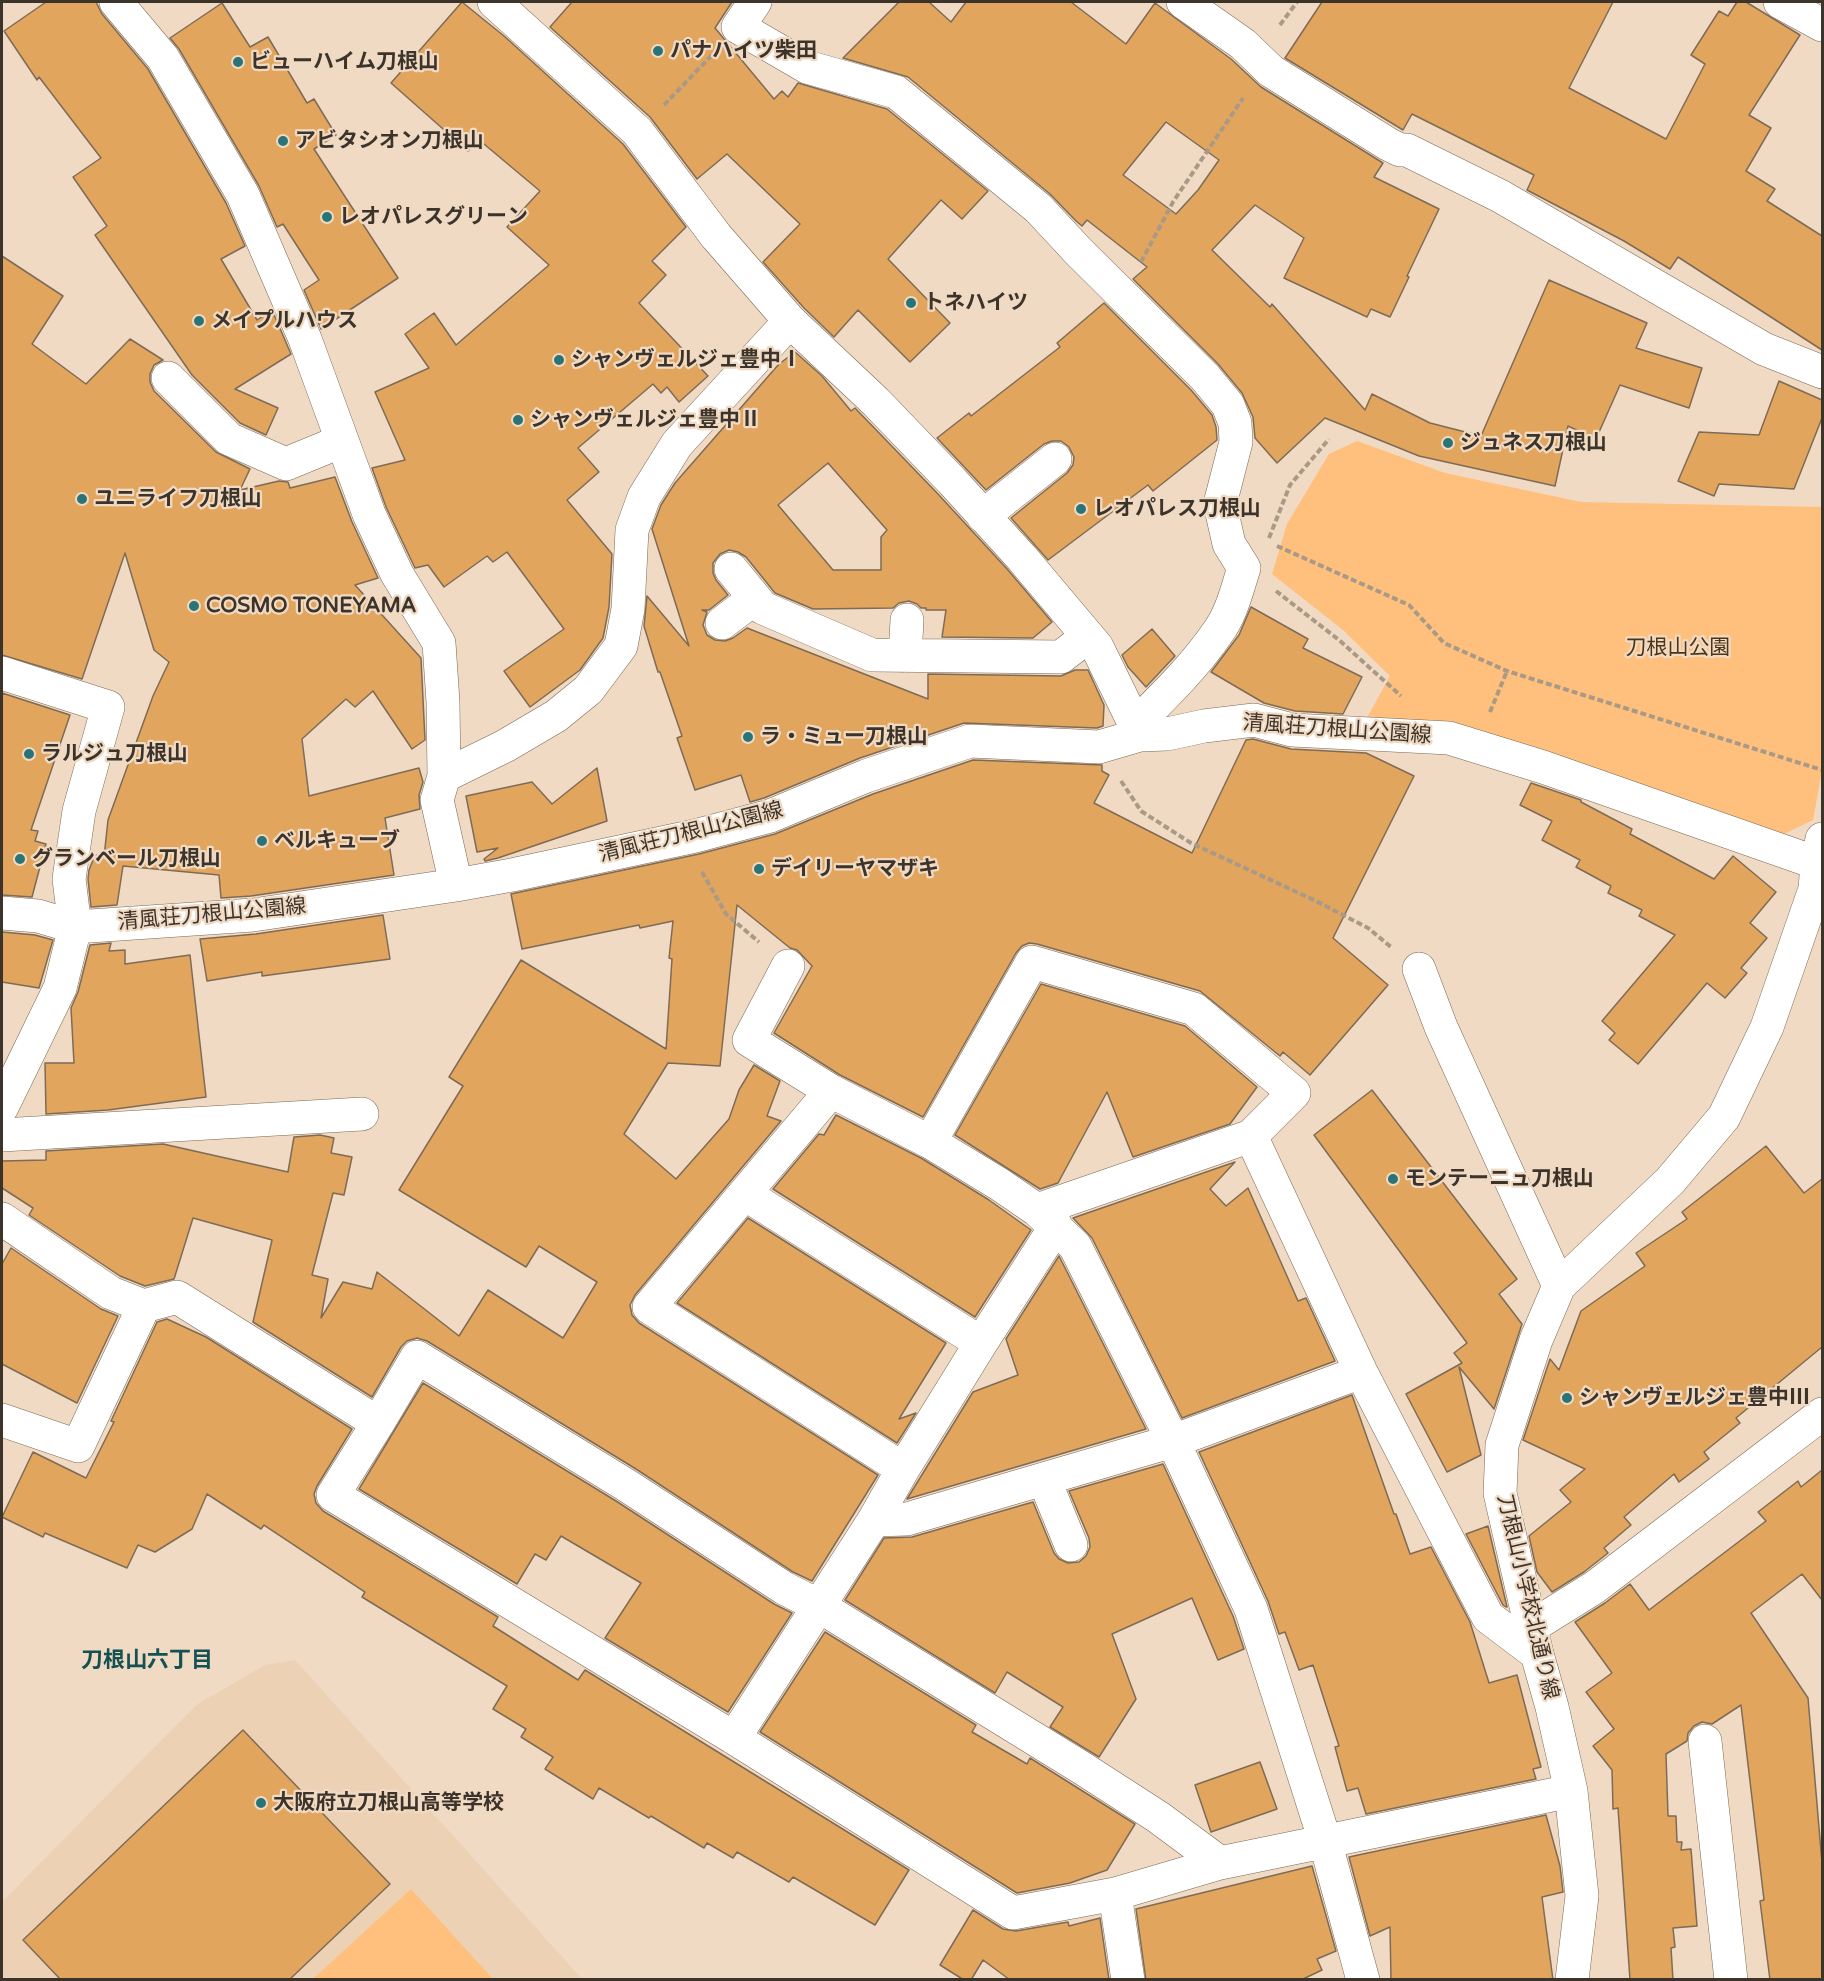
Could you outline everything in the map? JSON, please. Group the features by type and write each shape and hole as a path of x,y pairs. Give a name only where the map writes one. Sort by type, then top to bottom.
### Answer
{"street":[{"path":"116,2 163,58 243,195 305,339 369,514 398,574 439,643 444,776 437,800 456,885"},
{"path":"494,2 637,131 716,236 790,321 876,402 983,516 1097,647 1138,730 1219,631 1233,603 1244,568 1229,544 1220,504 1236,442 1235,423 1228,405 1205,377 1038,208 896,92 807,67 747,14"},
{"path":"1183,2 1243,45 1268,68 1388,144 1400,150 1407,150 1500,196 1764,349 1822,372"},
{"path":"1790,3 1822,25"},
{"path":"444,776 505,746 556,716 588,690 621,646 628,609 632,530 644,497 677,444 790,321"},
{"path":"168,378 230,439 286,464 342,441"},
{"path":"983,516 1055,459"},
{"path":"731,569 763,608 872,656 1061,657 1088,636"},
{"path":"722,623 755,598"},
{"path":"905,656 907,620"},
{"path":"2,673 108,707 79,811 69,879 75,927 60,988 2,1107"},
{"name":"清風荘刀根山公園線","path":"2,913 38,916 75,927 253,915 456,885 695,836 770,816 866,776 970,741 1099,747 1138,730 1167,734 1204,726 1254,720 1293,730 1449,738 1543,767 1820,874"},
{"name":"刀根山小学校北通り線","path":"1572,1980 1582,1896 1571,1791 1500,1493 1502,1445 1536,1340 1559,1286 1670,1181 1724,1117 1767,1027 1820,874"},
{"path":"734,1738 874,1520 981,1343 1046,1218 1251,1136 1294,1093 1194,1009 1032,962 930,1142"},
{"path":"788,966 749,1040 831,1090 930,1142 1046,1218 1075,1246 1173,1441 1251,1610 1325,1841 1364,1980"},
{"path":"1419,969 1441,1026 1559,1286"},
{"path":"831,1090 649,1307 903,1469"},
{"path":"2,1135 362,1114"},
{"path":"1251,1136 1361,1372 1488,1617 1534,1640 1595,1587 1822,1414"},
{"path":"745,1194 981,1343"},
{"path":"2,1219 111,1293 144,1306 177,1297 378,1423"},
{"path":"2,1420 78,1446 144,1306"},
{"path":"1220,1863 1158,1817 1083,1768 819,1606 784,1588 626,1485 417,1357 333,1495 734,1738 1013,1913 1115,1894 1220,1863 1571,1791"},
{"path":"874,1520 907,1519 1173,1441 1361,1372"},
{"path":"1044,1479 1071,1545"},
{"path":"1705,1741 1731,1980"},
{"path":"1115,1894 1128,1980"}],"path":[{"path":"637,131 687,82 747,14"},
{"path":"1122,293 1134,277 1156,230 1173,202 1240,103 1260,75 1268,68"},
{"path":"1329,439 1290,485 1268,542 1409,605 1444,643 1507,671 1822,770"},
{"path":"1244,568 1339,640 1449,738"},
{"path":"1099,747 1141,812 1191,843 1316,901 1368,928 1419,969"},
{"path":"695,836 701,869 726,914 788,966"}],"shaded area":[{"name":"大阪府立刀根山高等学校","path":"295,1660 582,1979 2,1980 2,1902 196,1705 265,1665"}],"green space":[{"name":"刀根山公園","path":"1357,441 1445,473 1581,502 1822,507 1822,770 1813,820 1784,834 1516,747 1358,734 1390,676 1343,630 1272,574 1287,524 1329,454"},
{"path":"411,1889 493,1979 313,1979"}],"building":[{"path":"46,2 96,2 102,14 148,69 226,203 245,246 221,259 257,320 272,310 291,354 235,389 278,408 266,435 240,423 192,375 95,235 107,226 73,177 101,158 39,77 37,80 4,31"},
{"path":"462,2 504,36 623,144 686,227 652,261 666,275 639,303 708,376 679,402 667,387 661,393 653,384 578,448 599,472 567,500 612,554 609,607 603,638 580,670 530,707 504,671 564,629 507,552 493,562 487,556 444,587 428,565 415,568 386,507 372,468 405,460 375,392 429,368 405,334 434,313 456,345 549,265 507,227 540,191 478,139 468,151 391,83"},
{"path":"572,2 732,2 715,28 774,99 782,91 788,97 798,83 887,109 988,191 962,219 941,200 888,259 950,323 910,362 858,310 834,337 804,308 763,262 800,224 727,154 697,179 650,117 550,27"},
{"path":"899,2 929,2 951,22 966,2 1071,2 1126,44 1155,3 1231,59 1261,87 1383,163 1374,177 1439,209 1390,317 1371,309 1367,317 1284,278 1304,238 1255,205 1212,250 1270,307 1272,304 1365,410 1372,394 1430,423 1481,436 1549,280 1647,323 1636,348 1702,368 1689,408 1620,385 1596,439 1568,426 1555,486 1419,456 1325,418 1277,463 1255,438 1253,417 1242,393 1218,364 1133,279 1147,267 1087,220 1082,226 1050,194 908,77 843,58","holes":["1166,122 1219,160 1198,190 1176,214 1123,175"]},
{"path":"1322,2 1613,2 1569,88 1666,139 1705,64 1691,55 1719,11 1728,16 1737,2 1746,2 1800,35 1749,115 1771,128 1746,171 1775,189 1767,201 1822,236 1822,350 1678,257 1670,269 1624,241 1527,190 1534,175 1412,114 1403,130 1285,58"},
{"path":"222,3 250,47 268,37 307,103 314,99 336,135 314,149 398,278 321,329 304,290 319,280 283,224 277,227 259,186 179,49 170,38"},
{"path":"2,256 63,296 32,344 86,384 130,339 163,360 154,365 150,374 150,382 154,391 216,452 250,469 240,490 279,481 288,482 290,488 335,477 352,522 378,578 355,585 421,658 425,740 412,749 373,691 355,707 346,699 302,739 309,796 419,768 423,782 419,795 420,809 385,818 394,875 251,896 221,898 219,875 123,866 117,905 91,907 89,870 95,855 104,857 108,820 153,696 169,662 154,650 125,553 82,679 2,655"},
{"path":"1104,303 1191,390 1212,415 1217,440 1153,491 1148,485 1048,560 1011,518 1067,473 1073,465 1074,457 1069,447 1061,441 1044,444 986,490 937,438 969,413 971,416 1060,347 1057,343"},
{"path":"795,352 822,376 851,411 855,408 938,494 1052,622 1033,638 942,637 946,610 926,610 909,601 899,603 893,608 813,609 775,593 746,557 729,550 720,554 713,563 716,580 728,595 709,610 702,610 707,612 703,625 707,635 715,640 725,641 747,628 928,699 928,674 1061,676 1075,670 1088,670 1104,705 1103,726 1097,728 964,723 860,758 750,802 741,775 695,790 677,738 682,736 644,626 647,596 689,646 652,529 661,505 675,483 779,364","holes":["828,463 887,530 881,537 881,570 833,570 778,505"]},
{"path":"1779,381 1822,400 1822,418 1794,489 1719,484 1714,496 1678,481 1699,432 1759,435"},
{"path":"1251,607 1308,639 1303,648 1362,677 1343,714 1295,711 1264,703 1211,672 1239,635"},
{"path":"1152,629 1175,656 1146,687 1128,667 1122,655"},
{"path":"2,693 70,715 31,830 38,831 35,841 46,844 32,897 2,895"},
{"path":"1253,739 1291,749 1366,753 1414,776 1333,938 1388,985 1310,1075 1283,1052 1280,1056 1200,991 1029,943 1022,946 1016,953 923,1117 840,1075 774,1033 812,966 797,950 790,948 737,905 720,1066 668,1063 624,1134 676,1179 729,1119 739,1090 754,1065 780,1081 767,1116 781,1121 635,1295 630,1305 632,1315 639,1323 878,1475 812,1581 793,1572 636,1469 427,1341 417,1338 407,1341 401,1347 372,1397 253,1322 272,1240 193,1218 174,1279 145,1286 120,1276 29,1215 33,1208 2,1188 2,1161 46,1160 46,1151 163,1144 288,1172 294,1137 320,1135 334,1138 331,1153 352,1157 344,1195 333,1193 312,1275 328,1279 321,1318 343,1282 372,1289 377,1272 459,1336 488,1290 563,1338 597,1282 539,1246 526,1267 399,1190 463,1086 449,1077 521,960 666,1049 672,959 669,958 673,921 640,928 639,925 522,949 511,894 699,854 775,834 873,794 973,760 1102,765 1102,771 1109,775 1094,803 1192,853 1246,740"},
{"path":"597,768 607,821 498,858 485,861 484,859 498,848 477,852 466,796 532,782 552,804"},
{"path":"1531,783 1581,800 1632,829 1630,834 1714,879 1733,856 1776,892 1750,923 1767,938 1741,968 1747,973 1725,998 1707,983 1638,1064 1609,1040 1615,1033 1602,1021 1675,935 1639,916 1642,910 1608,893 1611,886 1576,867 1580,860 1542,840 1552,821 1520,805"},
{"path":"383,915 390,959 262,976 262,972 207,981 200,939 256,934"},
{"path":"2,932 35,935 53,940 39,988 2,982"},
{"path":"111,943 109,951 125,950 125,964 190,955 206,1097 108,1110 46,1114 45,1063 74,1063 71,1008 78,992 90,945"},
{"path":"1041,984 1185,1026 1257,1087 1230,1124 1133,1157 1107,1092 1058,1183 1040,1189 955,1135"},
{"name":"モンテーニュ刀根山","path":"1372,1090 1517,1279 1499,1294 1522,1324 1494,1409 1459,1367 1481,1455 1447,1472 1406,1394 1462,1363 1454,1353 1467,1343 1314,1135"},
{"path":"836,1115 921,1158 989,1200 1031,1230 975,1317 773,1189 819,1134 824,1135"},
{"path":"1766,1146 1804,1193 1822,1179 1822,1347 1736,1418 1740,1423 1704,1452 1709,1459 1679,1482 1674,1474 1624,1517 1631,1525 1604,1548 1608,1553 1584,1572 1552,1592 1537,1572 1529,1536 1571,1502 1560,1490 1585,1469 1523,1440 1550,1359 1559,1370 1581,1311 1645,1266 1636,1253 1687,1219 1682,1212"},
{"path":"1235,1162 1210,1189 1226,1206 1248,1188 1298,1301 1306,1298 1335,1361 1182,1418 1092,1238 1073,1218"},
{"path":"748,1218 946,1343 899,1419 916,1413 897,1443 677,1303"},
{"path":"11,1248 101,1309 118,1316 77,1403 2,1364 2,1264"},
{"path":"1059,1256 1146,1429 907,1499 973,1392 1018,1375 1006,1339"},
{"path":"167,1319 206,1337 352,1429 314,1494 316,1503 323,1511 498,1617 493,1626 578,1680 585,1670 909,1870 875,1925 793,1877 789,1882 737,1852 733,1858 707,1843 704,1848 599,1788 593,1799 545,1769 553,1757 521,1737 526,1729 493,1709 507,1686 362,1597 365,1592 264,1525 261,1529 207,1494 192,1529 155,1552 138,1545 127,1568 45,1533 43,1537 2,1517 33,1452 86,1478 114,1422 111,1421 157,1322"},
{"path":"423,1383 616,1501 774,1604 792,1613 728,1712 605,1638 641,1583 561,1536 546,1560 535,1554 517,1584 359,1489"},
{"path":"1352,1395 1410,1554 1431,1547 1470,1622 1489,1683 1517,1675 1541,1767 1533,1769 1536,1779 1366,1814 1358,1788 1347,1791 1335,1747 1339,1746 1313,1665 1299,1670 1285,1632 1279,1634 1268,1601 1199,1452"},
{"path":"1163,1464 1233,1616 1244,1649 1218,1660 1192,1598 1112,1634 1136,1699 1099,1757 1050,1727 1063,1707 1007,1672 995,1693 845,1600 884,1538 912,1537 1033,1502 1054,1553 1059,1559 1068,1563 1079,1562 1086,1556 1090,1547 1089,1538 1069,1491"},
{"path":"1822,1470 1822,1600 1802,1574 1751,1613 1808,1698 1822,1863 1822,1980 1770,1980 1760,1901 1764,1900 1741,1705 1712,1724 1702,1722 1694,1726 1688,1733 1687,1741 1666,1754 1668,1816 1676,1816 1677,1842 1682,1842 1681,1850 1691,1849 1697,1926 1673,1928 1675,1947 1671,1948 1673,1980 1630,1980 1618,1808 1613,1809 1612,1770 1593,1746 1614,1729 1586,1692 1612,1673 1575,1622 1630,1584 1649,1610 1766,1521 1758,1512 1798,1481 1801,1487"},
{"path":"1488,1526 1507,1607 1503,1605 1466,1534"},
{"path":"825,1632 976,1725 972,1732 1027,1764 1030,1758 1135,1824 1107,1870 1070,1883 1017,1893 760,1732"},
{"path":"243,1730 390,1884 289,1980 61,1980 23,1940"},
{"path":"1260,1762 1277,1809 1211,1832 1195,1785"},
{"path":"1546,1815 1560,1866 1563,1892 1542,1897 1553,1980 1391,1980 1390,1927 1370,1936 1349,1857"},
{"path":"1312,1866 1336,1951 1317,1959 1322,1970 1301,1980 1146,1980 1136,1909"},
{"path":"973,1910 1003,1929 1016,1931 1068,1922 1069,1926 1100,1918 1109,1980 1010,1980 983,1960 971,1980 964,1980 940,1965"}],"place":[{"name":"パナハイツ柴田","path":"658,51"},
{"name":"ビューハイム刀根山","path":"238,62"},
{"name":"アビタシオン刀根山","path":"283,141"},
{"name":"レオパレスグリーン","path":"327,217"},
{"name":"トネハイツ","path":"911,303"},
{"name":"メイプルハウス","path":"199,321"},
{"name":"シャンヴェルジェ豊中Ⅰ","path":"559,360"},
{"name":"シャンヴェルジェ豊中Ⅱ","path":"518,420"},
{"name":"ジュネス刀根山","path":"1448,443"},
{"name":"ユニライフ刀根山","path":"82,499"},
{"name":"レオパレス刀根山","path":"1081,509"},
{"name":"COSMO TONEYAMA","path":"194,606"},
{"name":"ラ・ミュー刀根山","path":"748,737"},
{"name":"ラルジュ刀根山","path":"29,754"},
{"name":"ベルキューブ","path":"262,841"},
{"name":"グランベール刀根山","path":"20,859"},
{"name":"デイリーヤマザキ","path":"759,869"},
{"name":"モンテーニュ刀根山","path":"1393,1179"},
{"name":"シャンヴェルジェ豊中Ⅲ","path":"1567,1398"},
{"name":"大阪府立刀根山高等学校","path":"261,1803"}],"district":[{"name":"刀根山六丁目","path":"147,1661"}]}
